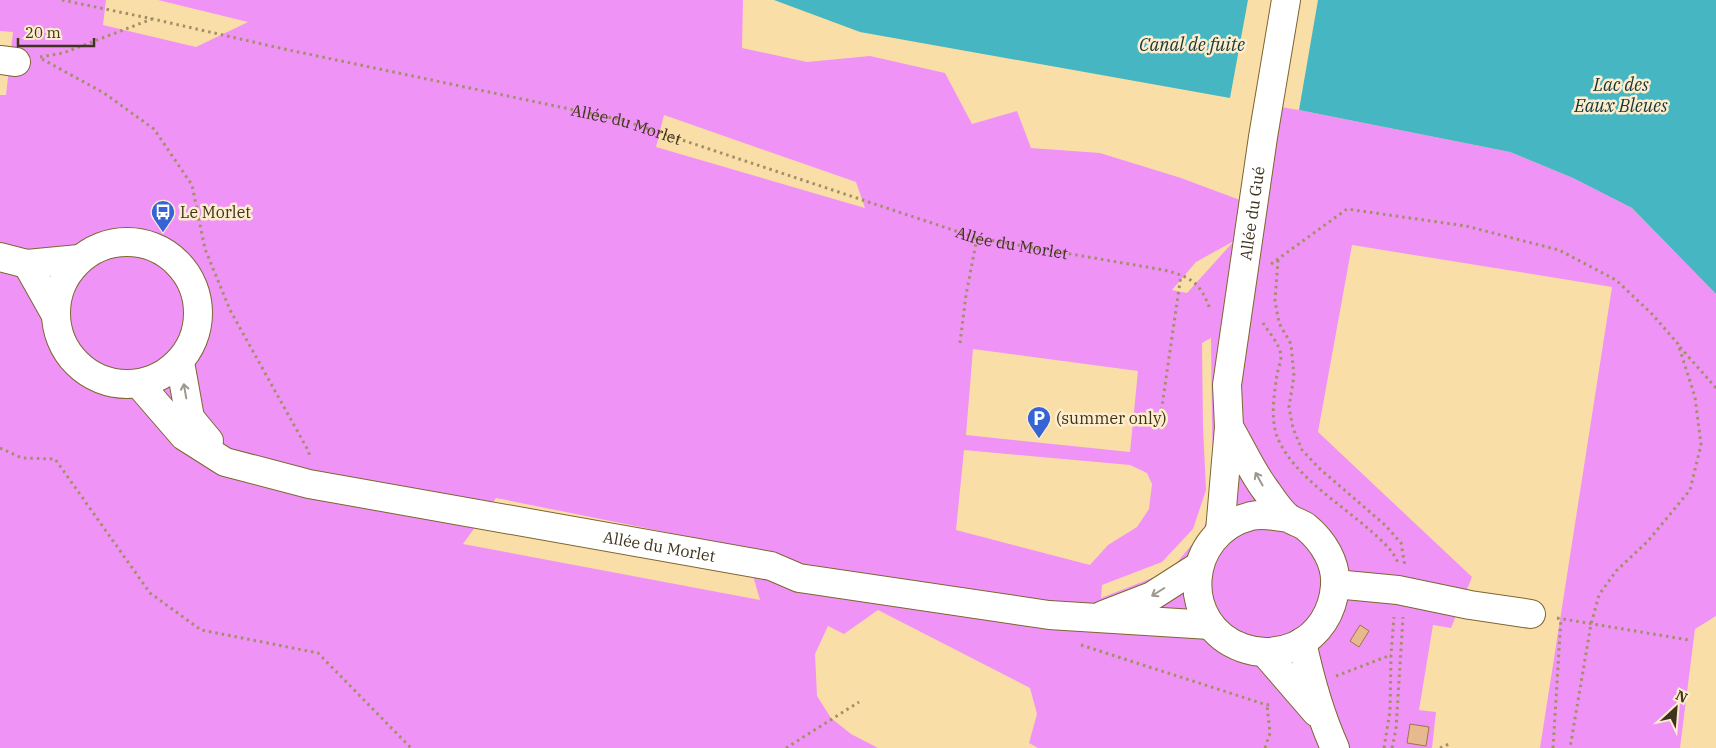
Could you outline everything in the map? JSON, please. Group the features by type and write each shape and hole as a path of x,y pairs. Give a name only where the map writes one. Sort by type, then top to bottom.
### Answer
{"street":[{"name":"Allée du Gué","path":"1220,531 1229,426 1227,385 1263,137 1286,0"},
{"path":"0,257 27,264 79,259 111,243 136,242 160,250 180,265 195,290 199,314 193,341 180,362 162,376 139,384 121,385 97,379 76,364 58,337 54,312 27,264"},
{"path":"54,312 64,278 79,259"},
{"path":"180,362 190,418 225,462"},
{"name":"Allée du Morlet","path":"139,384 184,436 225,462 309,484 771,566 799,578 1049,615 1210,625"},
{"name":"Allée du Gué","path":"1229,426 1263,487 1288,518"},
{"path":"1270,515 1288,518 1304,526 1317,537 1327,551 1333,567 1335,584 1326,618 1315,632 1302,642 1284,650 1264,653 1234,645 1210,625 1198,597 1196,581 1199,566 1207,546 1220,531 1235,521 1252,516 1270,515"},
{"name":"Allée du Morlet","path":"1096,618 1152,596 1199,566"},
{"path":"1335,584 1401,591 1470,605 1532,614"},
{"path":"1302,642 1304,688"},
{"path":"1264,653 1304,688 1322,720 1334,748"}],"path":[{"name":"Allée du Morlet","path":"62,0 622,120 977,238 1181,274 1160,420 1131,417"},
{"path":"19,60 63,53 153,19"},
{"path":"19,60 104,93 154,129 192,185 205,249 230,310 309,452 309,484"},
{"path":"1264,270 1347,209 1466,226 1560,250 1616,280 1652,314 1716,388"},
{"path":"960,343 966,295 977,238"},
{"path":"1278,259 1275,301 1279,323 1291,344 1294,376 1289,407 1293,428 1302,450 1320,469 1384,524 1401,543 1406,570 1391,655 1390,712 1384,748"},
{"path":"1262,322 1277,343 1281,356 1275,390 1274,415 1278,438 1295,466 1354,515 1394,554 1398,565 1401,591 1396,730 1392,748"},
{"path":"1570,748 1591,624 1599,595 1616,571 1648,541 1690,490 1701,445 1695,397 1678,344"},
{"path":"0,448 22,458 55,459 150,593 201,630 318,653 411,748"},
{"path":"1553,748 1561,618"},
{"path":"1568,619 1688,640"},
{"path":"1072,642 1267,705 1304,688 1391,655"},
{"path":"786,748 859,702"},
{"path":"1265,748 1270,732 1267,705"},
{"path":"1440,748 1451,743"}],"shaded area":[{"path":"0,0 106,0 103,25 196,47 248,22 158,0 743,0 742,48 807,62 870,56 945,73 972,124 1017,111 1031,148 1100,153 1181,178 1240,200 1257,103 1510,152 1573,178 1632,208 1716,294 1716,616 1695,629 1680,748 1540,748 1612,287 1352,245 1318,432 1472,577 1451,628 1433,625 1419,710 1436,712 1432,748 1038,748 1029,743 1037,714 1030,688 878,610 844,634 828,626 815,654 817,696 831,718 851,734 878,748 0,748 0,95 6,95 13,32 0,31","holes":["664,115 856,182 865,208 656,147","1234,241 1187,293 1172,290 1196,262","1211,338 1214,495 1203,531 1170,571 1101,598 1102,585 1162,562 1193,529 1206,490 1202,343","973,349 1138,371 1130,452 966,435","964,450 1130,465 1147,473 1152,484 1149,509 1137,527 1108,545 1090,565 956,530","496,498 745,548 760,600 463,544"]}],"water":[{"name":"Canal de fuite","path":"774,0 1248,0 1230,98 860,32"},
{"name":"Lac des Eaux Bleues","path":"1318,0 1716,0 1716,294 1632,208 1573,178 1510,152 1299,110"}],"building":[{"path":"1360,625 1369,631 1359,647 1350,641"},
{"path":"1410,724 1429,727 1426,746 1407,743"}],"place":[{"name":"Le Morlet","path":"163,233"},
{"name":"(summer only)","path":"1039,439"}]}
